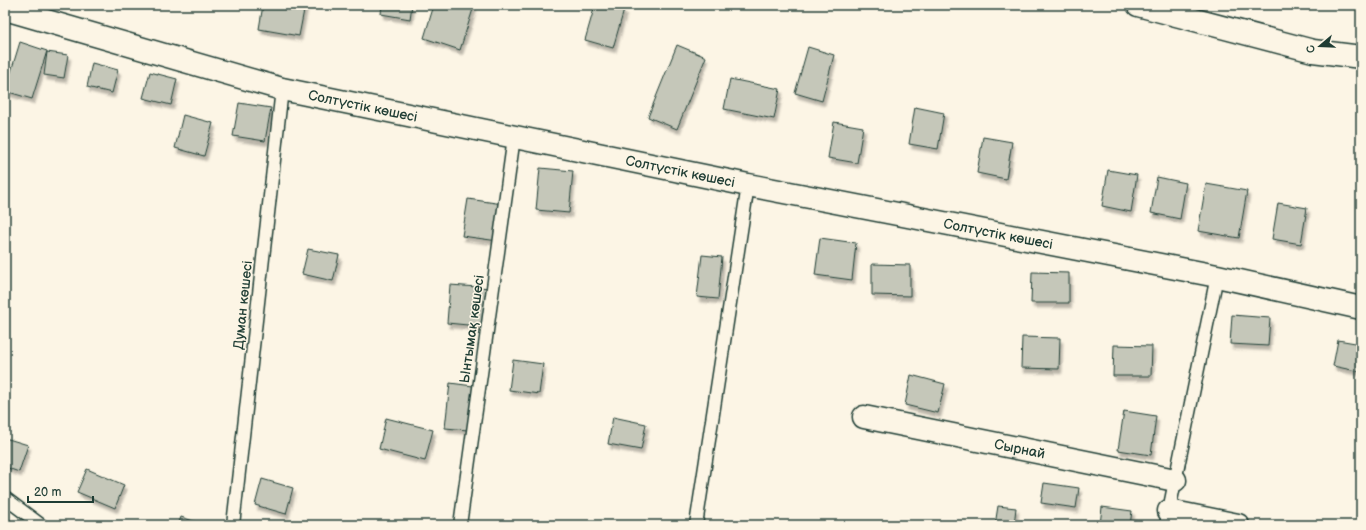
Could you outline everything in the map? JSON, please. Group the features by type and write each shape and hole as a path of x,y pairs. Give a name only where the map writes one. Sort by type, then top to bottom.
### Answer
{"street":[{"path":"1138,5 1313,51 1361,57"},
{"name":"Солтүстік көшесі","path":"5,9 282,88 748,185 1217,276 1361,308"},
{"name":"Сырнай","path":"864,417 1175,480"},
{"path":"1168,518 1238,525"}],"lane":[{"name":"Думан көшесі","path":"233,525 282,88"},
{"name":"Ынтымақ көшесі","path":"460,525 514,137"},
{"path":"696,525 748,185"},
{"path":"1168,518 1217,276"},
{"path":"5,498 42,525"}],"building":[{"path":"263,5 305,5 299,36 259,29"},
{"path":"382,5 412,5 410,19 381,14"},
{"path":"434,5 474,6 460,50 424,38"},
{"path":"595,5 604,5 624,10 613,48 585,40"},
{"path":"20,42 47,51 32,99 5,91"},
{"path":"677,45 706,57 677,129 648,117"},
{"path":"808,47 834,55 822,101 795,93"},
{"path":"47,52 68,55 64,78 44,75"},
{"path":"92,63 118,70 112,93 87,87"},
{"path":"150,72 177,79 171,105 143,98"},
{"path":"730,79 780,89 774,119 724,109"},
{"path":"239,103 271,108 265,141 233,136"},
{"path":"915,107 944,113 938,149 909,144"},
{"path":"183,115 213,123 204,156 175,148"},
{"path":"834,122 863,127 857,163 828,158"},
{"path":"983,137 1012,142 1006,179 977,173"},
{"path":"540,168 573,171 569,213 536,210"},
{"path":"1108,170 1137,175 1131,212 1102,206"},
{"path":"1157,177 1186,183 1180,219 1151,213"},
{"path":"1206,184 1247,191 1239,238 1198,231"},
{"path":"468,199 503,204 498,241 462,236"},
{"path":"1278,203 1307,208 1301,244 1272,239"},
{"path":"820,238 856,243 852,280 815,275"},
{"path":"308,249 339,255 333,281 302,274"},
{"path":"702,255 722,257 718,299 697,297"},
{"path":"872,264 910,265 910,296 872,295"},
{"path":"1032,272 1069,273 1069,303 1031,303"},
{"path":"450,285 491,288 488,327 447,323"},
{"path":"1232,315 1270,318 1268,346 1230,344"},
{"path":"1022,337 1060,338 1059,369 1021,368"},
{"path":"1338,340 1361,344 1361,372 1333,366"},
{"path":"1114,345 1152,346 1151,376 1113,376"},
{"path":"513,360 543,364 539,394 509,390"},
{"path":"911,375 945,384 938,413 905,405"},
{"path":"450,383 473,386 468,430 445,428"},
{"path":"1124,411 1156,416 1151,455 1118,450"},
{"path":"613,417 646,424 641,450 608,444"},
{"path":"386,418 433,430 425,461 379,449"},
{"path":"5,438 28,445 19,472 5,467"},
{"path":"87,469 124,485 115,508 77,492"},
{"path":"262,479 293,488 286,514 255,505"},
{"path":"1044,483 1079,488 1076,508 1041,503"},
{"path":"998,506 1016,508 1014,525 995,525"},
{"path":"1102,507 1132,511 1130,525 1100,525"},
{"path":"181,517 206,525 178,525"}]}
